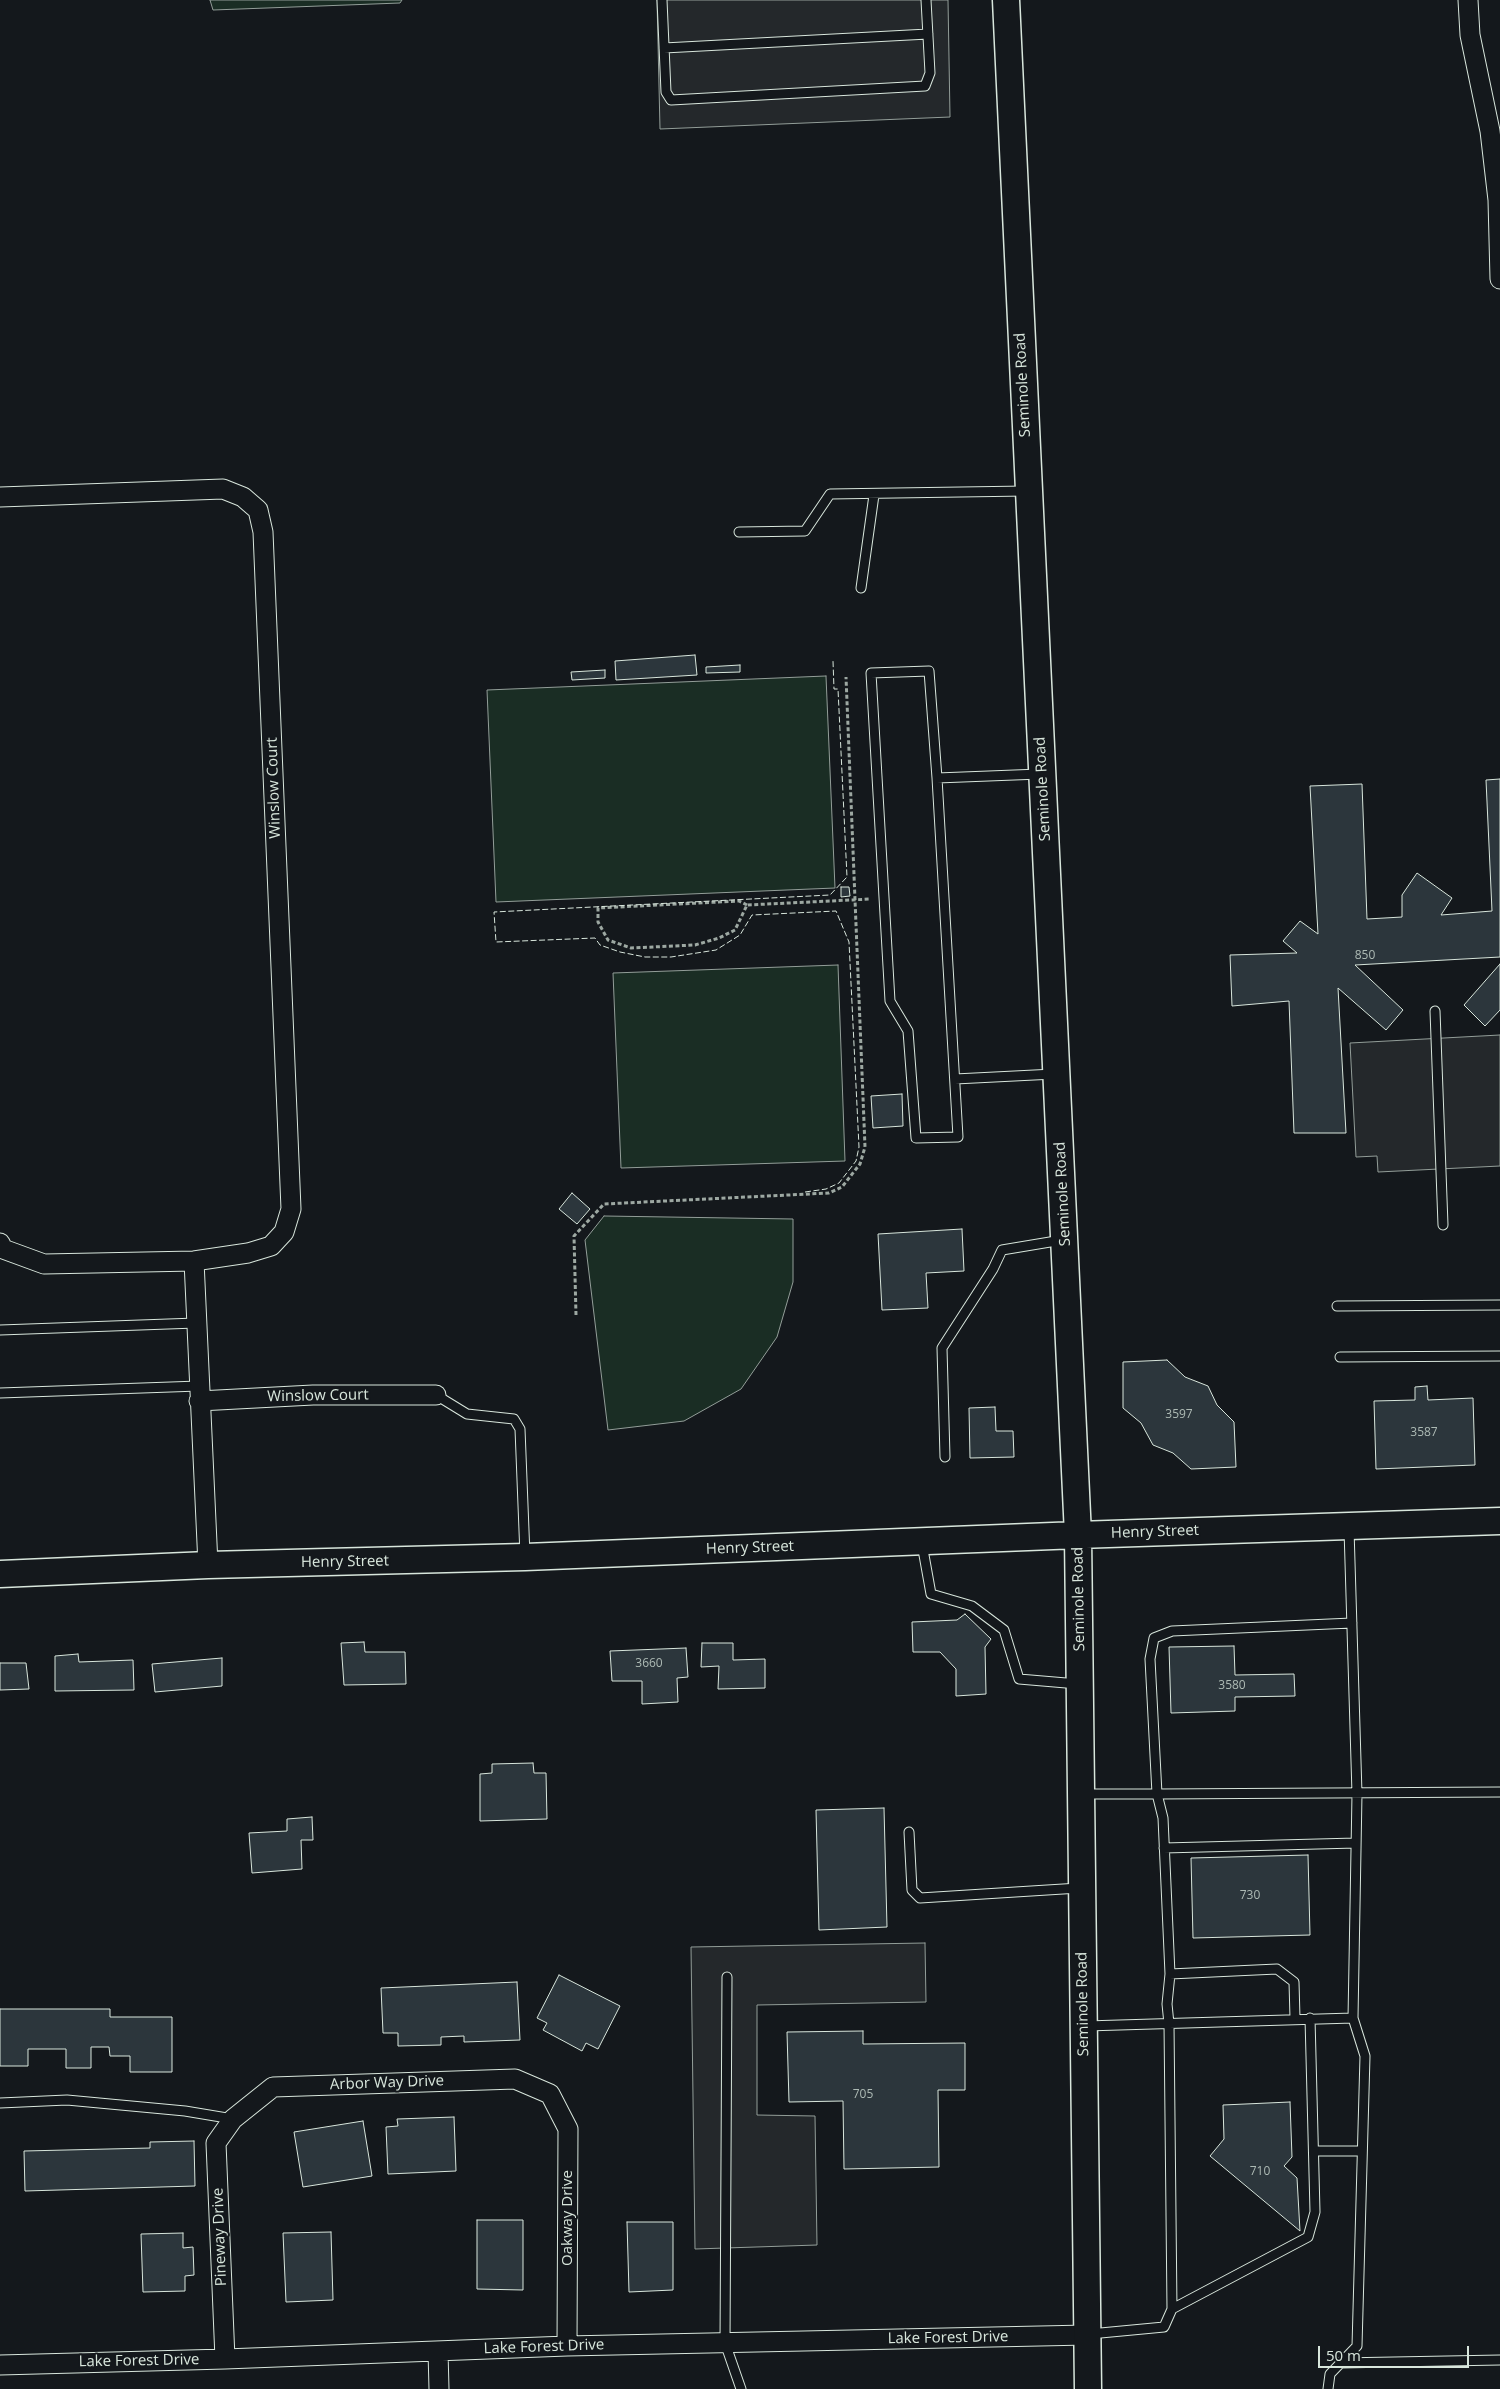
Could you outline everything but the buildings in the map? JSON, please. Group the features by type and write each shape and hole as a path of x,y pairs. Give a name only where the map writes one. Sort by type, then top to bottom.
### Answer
{"street":[{"name":"Seminole Road","path":"1006,0 1078,1534 1088,2389"},
{"path":"1468,0 1470,35 1490,131 1498,200 1499,279"},
{"name":"Winslow Court","path":"0,497 223,489 243,497 258,510 263,532 291,1209 284,1232 271,1246 248,1253 194,1260 44,1264 3,1249 0,1243"},
{"path":"194,1260 208,1565"},
{"name":"Winslow Court","path":"199,1394 436,1395"},
{"name":"Henry Street","path":"0,1574 208,1565 525,1557 1078,1534 1500,1521"},
{"name":"Arbor Way Drive","path":"233,2119 273,2086 515,2079 550,2094"},
{"name":"Oakway Drive","path":"550,2094 568,2129 567,2346"},
{"name":"Pineway Drive","path":"225,2359 216,2143 233,2119"},
{"name":"Lake Forest Drive","path":"0,2365 225,2359 567,2346 1087,2335"},
{"path":"438,2351 439,2389"}],"lane":[{"path":"662,0 666,92 671,100 925,86 930,73 926,0"},
{"path":"664,48 928,34"},
{"path":"739,532 805,531 830,494 874,495 1029,491"},
{"path":"861,588 874,495"},
{"path":"929,671 937,778 958,1138 916,1138 908,1031 890,1002 871,673 929,671"},
{"path":"937,778 1042,773"},
{"path":"1435,1012 1443,1225"},
{"path":"955,1079 1057,1074"},
{"path":"945,1457 942,1348 993,1269 1002,1250 1065,1240"},
{"path":"1337,1306 1500,1305"},
{"path":"0,1330 196,1323"},
{"path":"1340,1357 1500,1356"},
{"path":"0,1393 199,1394"},
{"path":"436,1395 467,1414 514,1419 520,1429 525,1557"},
{"path":"1328,2389 1330,2374 1357,2346 1364,2056 1353,2018 1357,1794 1349,1526"},
{"path":"921,1541 931,1594 972,1606 1004,1630 1019,1679 1080,1684"},
{"path":"1087,2335 1164,2327 1172,2309 1170,2024 1167,2004 1170,1974 1163,1818 1157,1794 1150,1659 1154,1638 1172,1631 1352,1623"},
{"path":"1081,1794 1500,1792"},
{"path":"909,1832 912,1890 920,1898 1082,1888"},
{"path":"1164,1848 1356,1843"},
{"path":"1170,1974 1277,1969 1294,1982 1295,2018"},
{"path":"727,1977 725,2343 741,2389"},
{"path":"1084,2026 1295,2018 1353,2018"},
{"path":"1172,2309 1308,2237 1315,2212 1315,2151 1310,2018"},
{"path":"0,2103 67,2100 185,2111 233,2119"},
{"path":"1315,2151 1361,2151"},
{"path":"1340,2363 1500,2360"}],"path":[{"path":"576,1315 574,1236 604,1204 828,1193 842,1187 852,1177 860,1164 865,1147 846,677"},
{"path":"747,905 735,930 719,938 695,945 631,948 608,940 598,922 598,908 739,901 747,905 884,899"}],"green space":[{"path":"210,0 402,0 400,3 213,10"},
{"path":"826,676 835,888 496,902 487,690"},
{"path":"838,965 845,1161 621,1168 613,973"},
{"path":"604,1216 793,1219 793,1282 777,1337 741,1389 684,1421 608,1430 585,1240"}],"shaded area":[{"path":"657,0 948,0 950,117 660,129"},
{"path":"1500,1035 1500,1166 1378,1172 1377,1156 1356,1157 1350,1043"},
{"path":"925,1943 926,2002 757,2005 757,2115 815,2116 817,2245 695,2249 691,1947"}],"fence":[{"path":"805,1192 826,1189 839,1183 856,1161 859,1147 849,942 836,911 752,915 740,935 716,950 671,957 645,957 620,952 600,945 595,938 496,942 494,912 830,895 847,877 838,689 834,689 833,661"}]}
